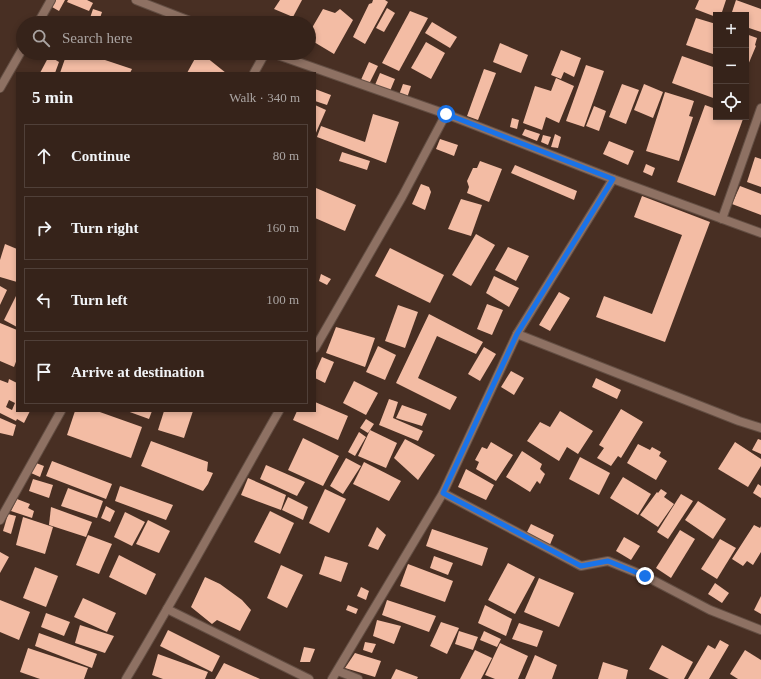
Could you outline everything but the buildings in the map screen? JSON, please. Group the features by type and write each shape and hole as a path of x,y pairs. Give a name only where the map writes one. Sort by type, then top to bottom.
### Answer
{"street":[{"path":"42,16 51,0"},
{"path":"136,0 177,16"},
{"path":"0,88 16,60"},
{"path":"255,72 261,60"},
{"path":"292,60 446,114 613,179 761,233"},
{"path":"722,219 761,108"},
{"path":"316,346 402,196 446,114"},
{"path":"332,679 443,493 517,334 613,179"},
{"path":"517,334 738,421 761,428"},
{"path":"0,520 60,412"},
{"path":"126,679 278,412"},
{"path":"443,493 581,566 608,561 645,576 710,610 761,630"},
{"path":"167,609 309,679"},
{"path":"338,671 358,679"}],"route":[{"path":"446,114 613,179 517,334 443,493 581,566 608,561 645,576"}]}
